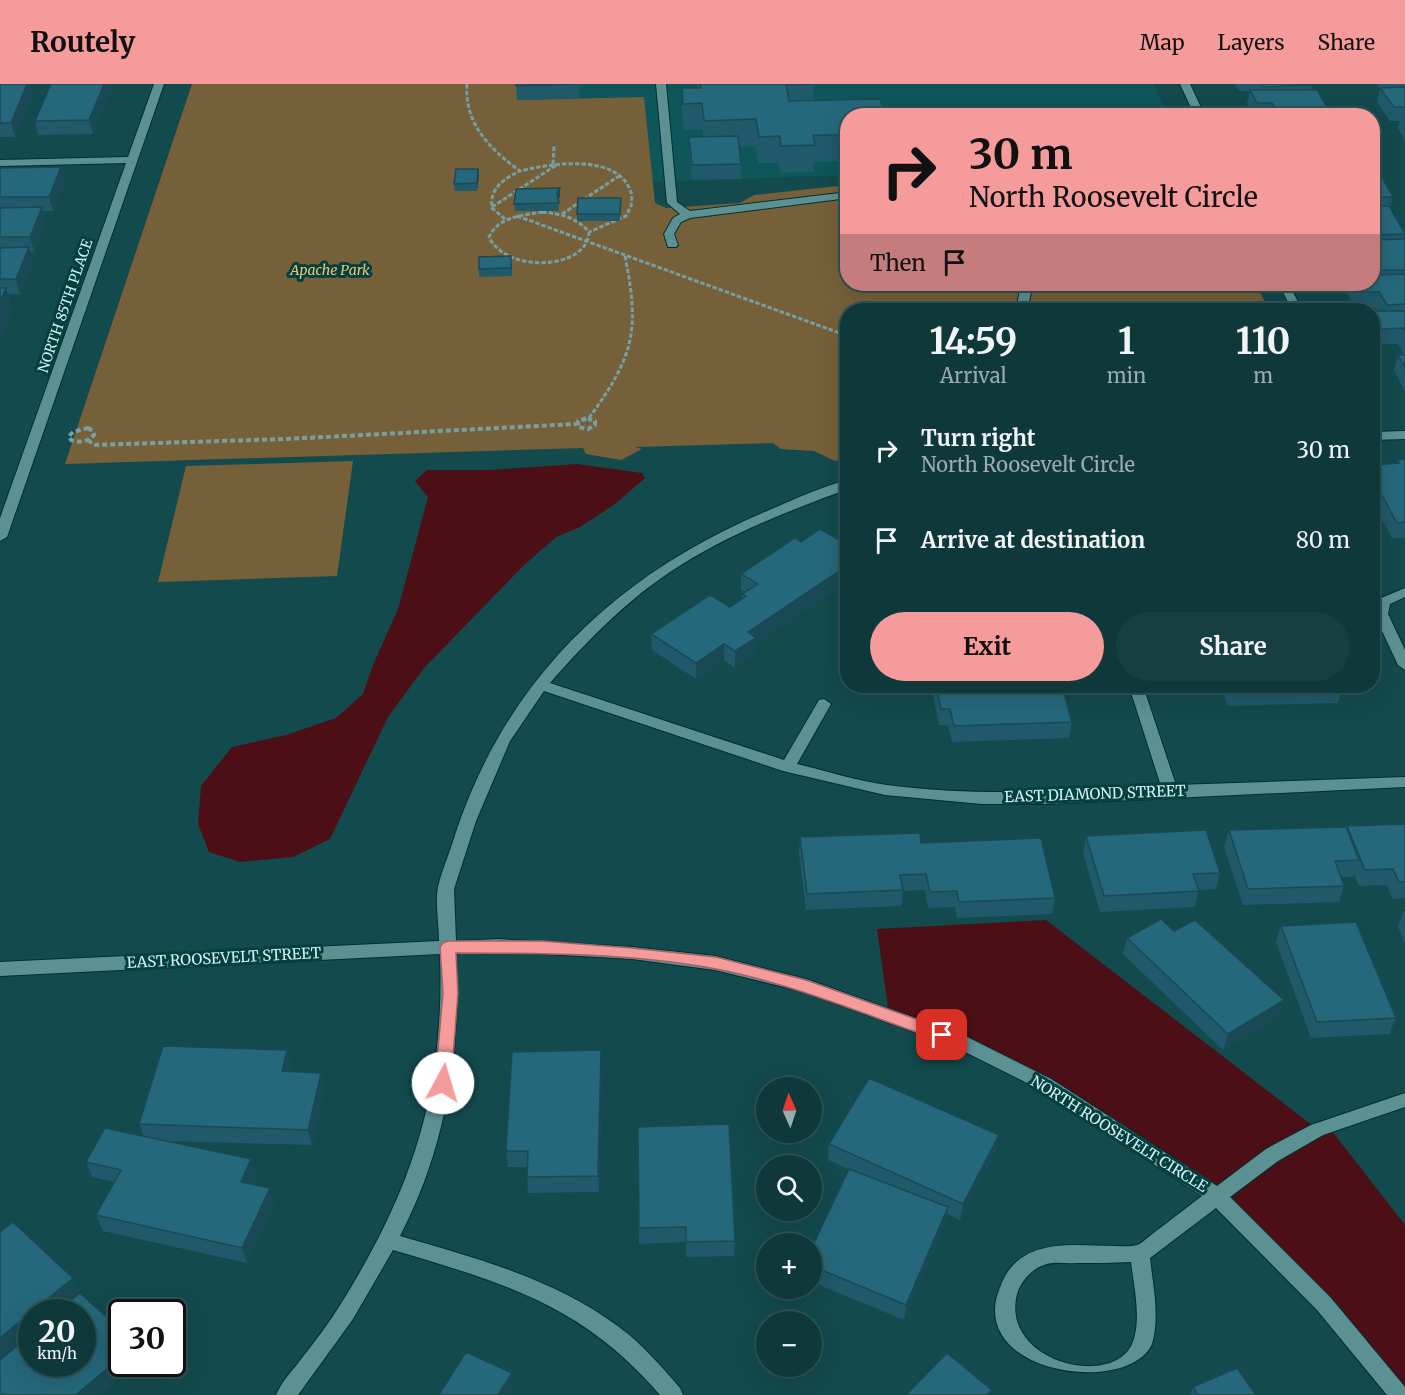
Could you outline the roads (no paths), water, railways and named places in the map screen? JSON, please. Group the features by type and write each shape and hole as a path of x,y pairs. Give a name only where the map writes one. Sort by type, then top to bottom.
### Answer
{"street":[{"name":"NORTH 85TH PLACE","path":"0,537 159,84"},
{"path":"661,84 672,203 688,215"},
{"path":"1185,84 1196,108"},
{"path":"0,163 132,160"},
{"path":"672,245 669,234 677,220 688,215 840,196"},
{"path":"1380,436 1405,435"},
{"path":"286,1395 325,1346 362,1292 390,1241 415,1185 432,1133 443,1083 450,993 446,890 471,809 508,730 540,685 615,607 666,568 711,542 804,500 840,487"},
{"path":"1405,591 1384,602 1381,614 1405,665"},
{"name":"EAST DIAMOND STREET","path":"540,685 788,767 885,790 982,798 1047,798 1405,782"},
{"path":"1138,693 1170,791"},
{"path":"788,767 824,704"},
{"name":"EAST ROOSEVELT STREET","path":"0,969 448,947"},
{"name":"NORTH ROOSEVELT CIRCLE","path":"448,947 542,947 632,953 716,963 806,986 959,1041 1045,1084 1218,1196 1324,1304 1399,1395"},
{"path":"1140,1254 1146,1326 1141,1347 1129,1363 1110,1376 1087,1380 1063,1377 1041,1368 1023,1352 1010,1334 1005,1314 1006,1294 1015,1276 1029,1263 1048,1255 1140,1254 1272,1155 1317,1130 1405,1100"},
{"path":"390,1241 528,1284 564,1301 599,1323 631,1348 659,1377 672,1395"}],"park label":[{"name":"Apache Park","path":"330,270"}]}
